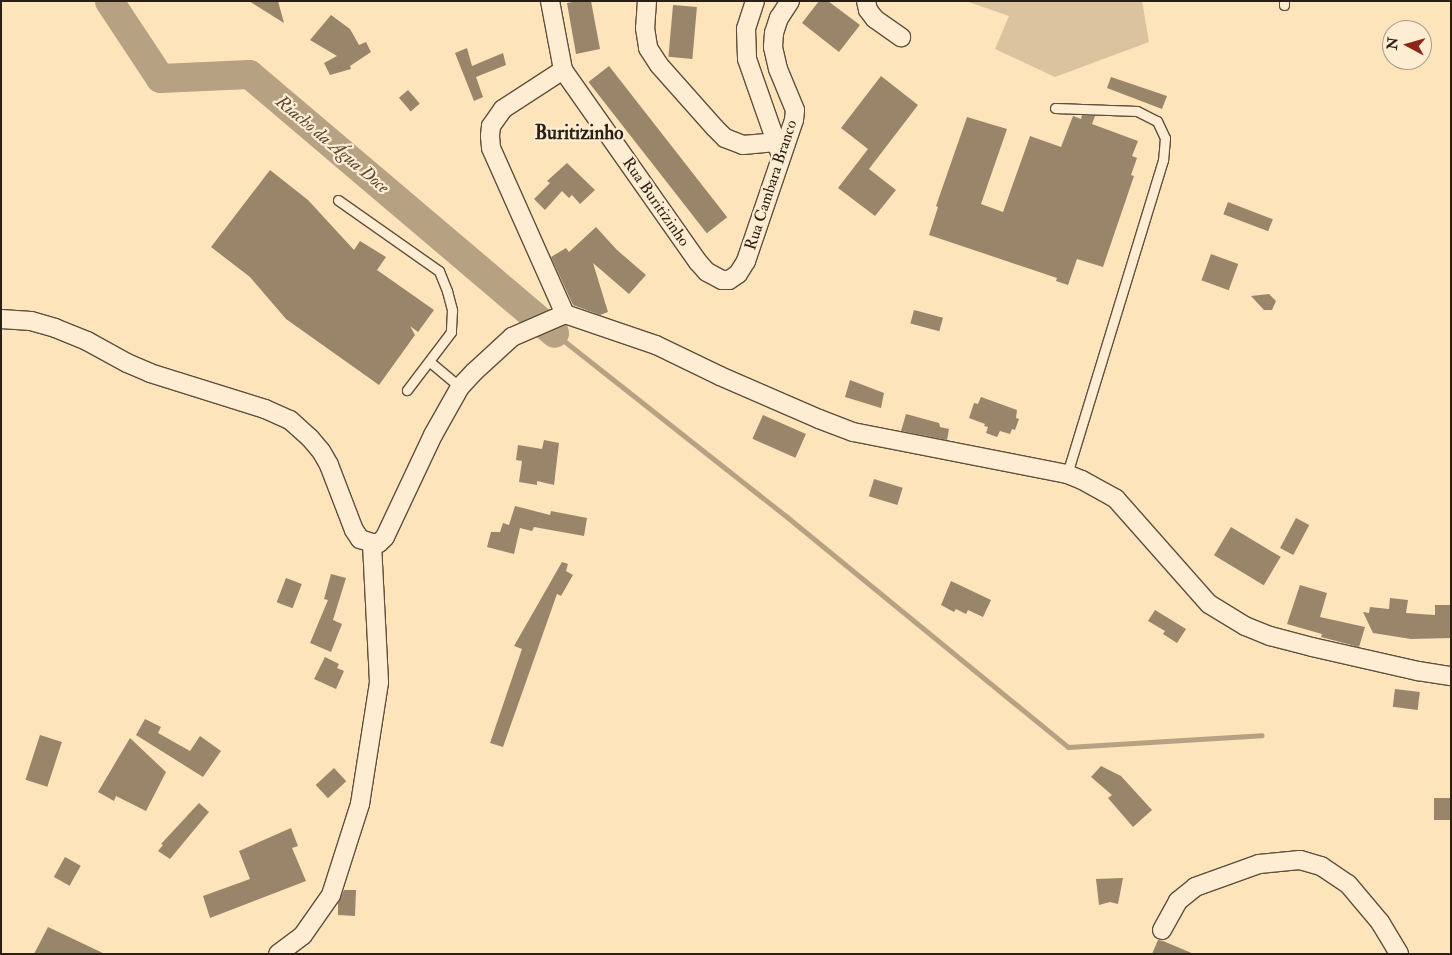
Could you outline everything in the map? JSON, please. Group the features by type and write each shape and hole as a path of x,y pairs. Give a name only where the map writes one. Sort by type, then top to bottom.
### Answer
{"street":[{"name":"Rua Buritizinho","path":"550,1 563,70 698,262 715,277 729,280"},
{"path":"647,1 645,28 648,48 659,65 725,138 743,145 778,149 747,59 746,29 755,1"},
{"name":"Rua Cambara Branco","path":"729,280 738,274 746,261 778,149 794,120 796,110 775,59 774,33 779,18 790,1"},
{"path":"866,1 868,10 875,19 901,37"},
{"path":"563,70 503,109 491,126 490,136 492,148 565,314"},
{"path":"1,319 31,321 55,328 88,341 127,363 150,373 264,409 290,420 310,438 320,451 329,465 354,530 360,538 372,544 379,542 385,537 433,435 460,387 512,337 526,329 565,314 656,345 720,376 853,432 1067,474 1098,488 1116,499 1209,604 1245,626 1270,636 1312,647 1418,671 1451,676"},
{"path":"278,954 302,935 331,895 360,804 379,682 372,544"},
{"path":"1162,930 1178,902 1195,886 1259,864 1300,860 1321,866 1348,884 1380,922 1399,954"}],"lane":[{"path":"1055,108 1137,112 1157,121 1165,138 1164,160 1067,474"},
{"path":"338,200 439,272 447,291 452,310 451,332 407,390"},
{"path":"430,362 460,387"}],"shaded area":[{"path":"966,1 1142,1 1149,42 1055,77 995,49 1009,16"}],"building":[{"path":"249,1 278,1 284,23"},
{"path":"591,1 600,49 576,54 567,3"},
{"path":"819,1 828,1 860,25 839,52 802,23"},
{"path":"673,5 697,7 692,59 668,57"},
{"path":"331,15 350,29 359,45 366,42 371,52 350,66 351,69 330,75 324,63 337,56 310,40"},
{"path":"467,48 472,66 503,53 506,65 476,77 483,97 474,101 455,53"},
{"path":"609,66 727,217 707,233 589,82"},
{"path":"881,76 918,105 869,169 896,190 875,216 838,188 868,149 841,128"},
{"path":"1111,77 1167,96 1162,109 1107,88"},
{"path":"408,90 420,104 411,111 399,98"},
{"path":"1082,115 1095,116 1092,124 1138,141 1132,156 1137,158 1131,175 1134,176 1103,267 1077,259 1068,285 1056,281 1057,278 929,235 938,207 936,206 967,117 1007,129 981,204 1003,212 1030,136 1061,147 1073,116 1081,119"},
{"path":"567,163 595,190 580,204 572,195 569,198 562,191 545,210 534,199 550,183 547,181"},
{"path":"270,170 308,200 354,250 360,241 386,257 377,270 434,310 418,332 410,326 415,335 379,385 286,319 250,277 211,247"},
{"path":"1228,202 1273,219 1268,231 1223,214"},
{"path":"596,227 617,250 646,275 629,294 593,263 608,312 600,315 573,305 551,257 566,248 569,252"},
{"path":"1211,254 1238,264 1229,290 1201,280"},
{"path":"1269,294 1276,301 1272,310 1264,310 1251,296"},
{"path":"914,310 943,318 939,331 910,324"},
{"path":"850,380 884,393 881,408 845,397"},
{"path":"981,397 1017,410 1016,418 1019,419 1015,430 1012,429 1010,434 1000,431 997,437 986,433 988,427 984,426 985,424 969,418 974,403 978,404"},
{"path":"906,414 939,423 940,427 949,429 947,440 901,431"},
{"path":"763,415 806,434 795,458 752,439"},
{"path":"544,440 559,443 554,485 537,481 537,485 519,482 522,461 516,460 518,445 542,449"},
{"path":"874,479 903,488 897,505 869,496"},
{"path":"515,506 550,515 551,511 587,518 584,536 534,527 532,531 520,528 514,554 487,547 491,532 500,532 503,523 509,525"},
{"path":"1296,518 1309,525 1293,555 1280,548"},
{"path":"1231,527 1281,557 1264,585 1214,555"},
{"path":"562,562 568,564 566,571 573,575 561,596 557,594 503,747 490,743 522,649 514,646"},
{"path":"331,574 346,578 333,620 342,624 331,652 310,643 328,600 324,599"},
{"path":"286,578 302,584 293,608 277,602"},
{"path":"951,581 991,600 983,617 968,610 966,614 956,609 954,612 941,605"},
{"path":"1300,585 1327,593 1320,617 1365,627 1359,647 1321,637 1322,634 1287,624"},
{"path":"1390,598 1408,600 1406,613 1435,615 1435,605 1451,605 1451,638 1411,639 1373,633 1363,612 1369,613 1370,607 1389,609"},
{"path":"1155,610 1186,629 1177,643 1163,634 1165,631 1148,621"},
{"path":"325,657 339,664 337,668 344,671 336,689 314,679"},
{"path":"1395,689 1420,692 1418,710 1393,707"},
{"path":"145,719 161,727 158,733 190,751 200,736 221,751 203,777 136,735"},
{"path":"40,735 62,742 47,787 25,780"},
{"path":"130,738 166,772 146,811 116,796 114,801 98,792"},
{"path":"1101,766 1121,776 1152,810 1133,827 1108,798 1112,795 1091,777"},
{"path":"334,768 346,781 328,798 316,785"},
{"path":"1434,798 1451,798 1451,820 1434,820"},
{"path":"199,803 209,812 170,859 158,851 163,845 161,844"},
{"path":"291,828 298,846 292,848 306,881 210,918 203,896 250,879 239,851"},
{"path":"65,857 81,866 70,886 54,877"},
{"path":"1123,878 1118,904 1110,902 1099,905 1096,879"},
{"path":"344,890 356,890 355,916 338,915 338,903"},
{"path":"48,927 105,954 34,954"},
{"path":"1158,940 1163,941 1194,954 1152,954"}],"waterway":[{"name":"Riacho da Água Doce","path":"109,1 160,78 249,74 554,333"},
{"path":"554,333 787,517 1068,747 1262,735"}],"district":[{"name":"Buritizinho","path":"579,134"}]}
